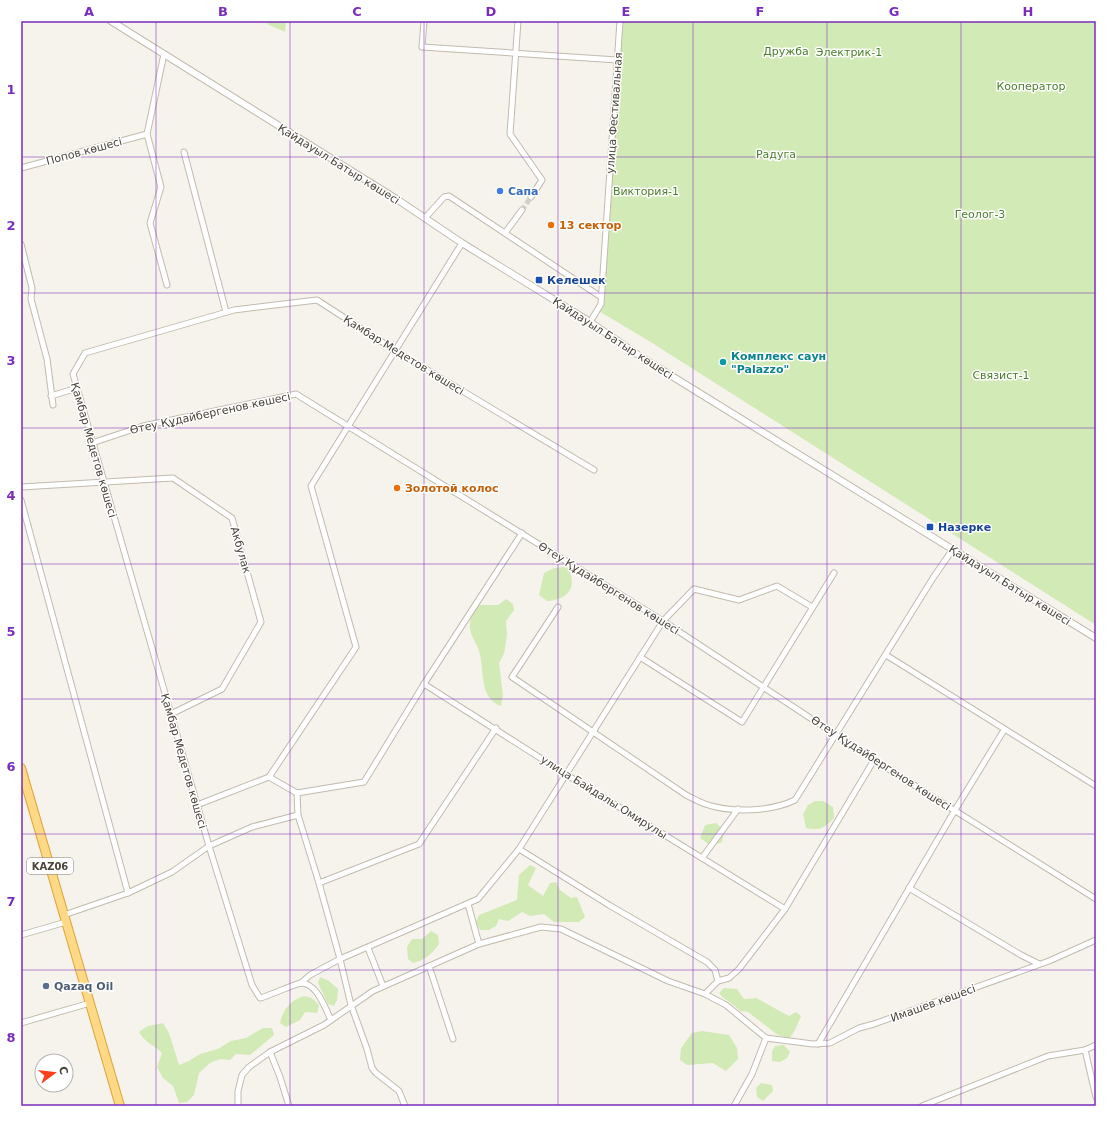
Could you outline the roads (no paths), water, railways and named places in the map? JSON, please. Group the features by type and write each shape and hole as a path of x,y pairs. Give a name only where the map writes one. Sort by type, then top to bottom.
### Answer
{"highway":[{"name":"KАZ06","path":"21,768 120,1106"}],"street":[{"name":"Қайдауыл Батыр көшесі","path":"111,21 425,218 462,243 590,322 658,368 1096,638"},
{"path":"424,21 422,47 617,60"},
{"path":"518,21 510,134 542,180 531,197"},
{"name":"улица Фестивальная","path":"590,322 601,304 620,21"},
{"path":"164,54 147,134 161,187 150,223 167,285"},
{"name":"Попов көшесі","path":"21,168 147,134"},
{"path":"184,152 226,312"},
{"path":"425,218 444,197 448,196 601,297"},
{"path":"505,233 522,210"},
{"path":"197,805 269,777 356,647 311,486 462,243"},
{"path":"21,244 32,288 31,298 47,359 53,405"},
{"name":"Қамбар Медетов көшесі","path":"301,983 260,998 255,993 209,846 73,374 85,353 226,312 317,300 396,351 594,470"},
{"path":"52,396 77,388"},
{"name":"Өтеу Құдайбергенов көшесі","path":"92,442 143,426 296,394 663,622 874,760 1096,899"},
{"name":"Акбулак","path":"21,487 173,478 232,518 261,622 222,689 171,714"},
{"path":"21,500 128,893"},
{"path":"269,777 297,793 364,782 424,684 522,533"},
{"path":"558,607 512,677 686,794 705,804 726,809 766,808 786,805 795,800 837,735 933,578 953,549"},
{"path":"640,657 742,722 834,573"},
{"path":"331,1020 318,995 311,987 301,983 310,975 340,959 478,899 519,849 663,622 694,589 739,600 777,586 812,607"},
{"path":"886,655 1096,786"},
{"name":"улица Байдалы Омирулы","path":"424,684 496,728 567,775 785,909"},
{"path":"319,883 419,844 496,728"},
{"path":"818,1044 955,810 1004,730"},
{"path":"705,994 718,981 729,978 739,969 785,909 874,760"},
{"path":"297,793 298,815 319,883 351,1005 367,1049 372,1068 376,1073 399,1091 405,1106"},
{"path":"702,858 738,809"},
{"path":"21,935 128,893 172,872 209,846 252,827 298,815"},
{"path":"519,849 609,905 706,962 715,970 718,981"},
{"path":"909,888 1021,955 1039,964"},
{"path":"468,904 478,944"},
{"path":"238,1106 238,1091 242,1075 270,1052 331,1020 351,1005 383,986 478,944 541,927 561,929 668,982 705,994 726,1005 766,1038 752,1074 734,1106"},
{"name":"Имашев көшесі","path":"766,1038 818,1044 830,1043 859,1028 874,1024 1039,964 1096,940"},
{"path":"368,948 383,986"},
{"path":"429,966 453,1039"},
{"path":"21,1023 90,1003"},
{"path":"922,1106 1048,1056 1085,1050 1096,1045"},
{"path":"1085,1050 1093,1090 1096,1097"},
{"path":"270,1052 289,1106"}],"tunnel":[{"path":"522,210 531,197"}],"place":[{"name":"Сапа","path":"500,191"},
{"name":"13 сектор","path":"551,225"},
{"name":"Келешек","path":"539,280"},
{"name":"Комплекс саун \"Palazzo\"","path":"723,362"},
{"name":"Золотой колос","path":"397,488"},
{"name":"Назерке","path":"930,527"},
{"name":"Qazaq Oil","path":"46,986"}],"park label":[{"name":"Дружба","path":"786,51"},
{"name":"Электрик-1","path":"849,52"},
{"name":"Кооператор","path":"1031,86"},
{"name":"Радуга","path":"776,154"},
{"name":"Виктория-1","path":"646,191"},
{"name":"Геолог-3","path":"980,214"},
{"name":"Связист-1","path":"1001,375"}]}
